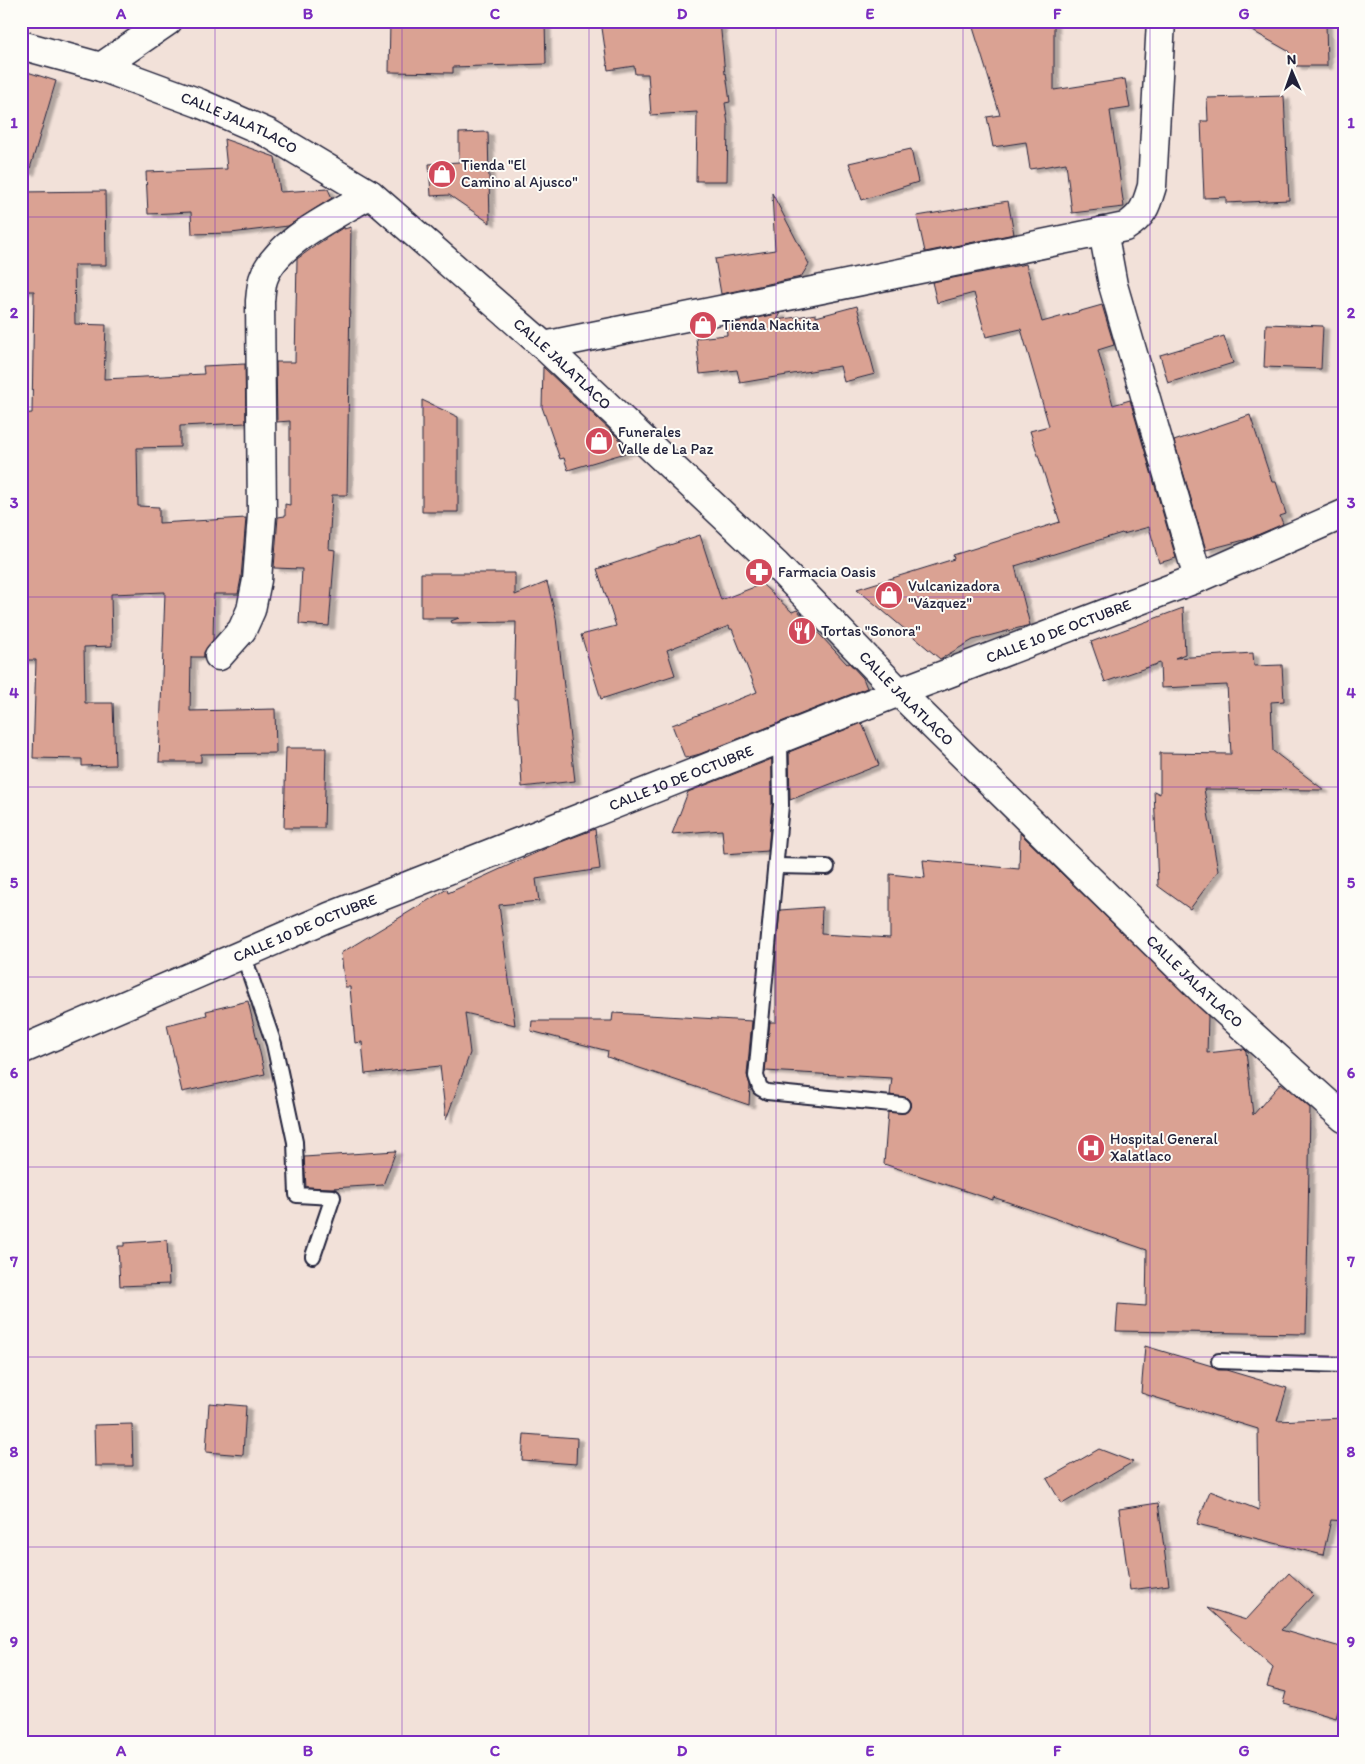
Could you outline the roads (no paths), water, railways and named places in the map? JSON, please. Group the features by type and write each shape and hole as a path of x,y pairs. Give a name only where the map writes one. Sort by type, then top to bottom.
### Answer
{"street":[{"path":"101,67 168,21"},
{"path":"544,346 1125,227 1138,219 1146,205 1152,186 1161,21"},
{"name":"CALLE JALATLACO","path":"21,45 101,67 199,103 268,133 370,194 544,346 776,565 899,692 1201,989 1344,1118"},
{"path":"219,656 242,630 251,610 257,580 262,515 260,301 263,278 273,261 291,242 370,194"},
{"path":"1103,231 1114,285 1198,578"},
{"name":"CALLE 10 DE OCTUBRE","path":"21,1050 338,914 899,692 1198,578 1344,514"}],"lane":[{"path":"780,739 781,805 756,1076 760,1088 767,1092 902,1105"},
{"path":"776,866 827,867"},
{"path":"243,954 274,1044 296,1142 297,1194 334,1197 312,1256"},
{"path":"1219,1361 1344,1365"}],"place":[{"name":"Tienda \"El Camino al Ajusco\"","path":"442,174"},
{"name":"Tienda Nachita","path":"703,325"},
{"name":"Funerales Valle de La Paz","path":"599,441"},
{"name":"Farmacia Oasis","path":"759,572"},
{"name":"Vulcanizadora \"Vázquez\"","path":"889,595"},
{"name":"Tortas \"Sonora\"","path":"802,631"},
{"name":"Hospital General Xalatlaco","path":"1091,1148"}]}
